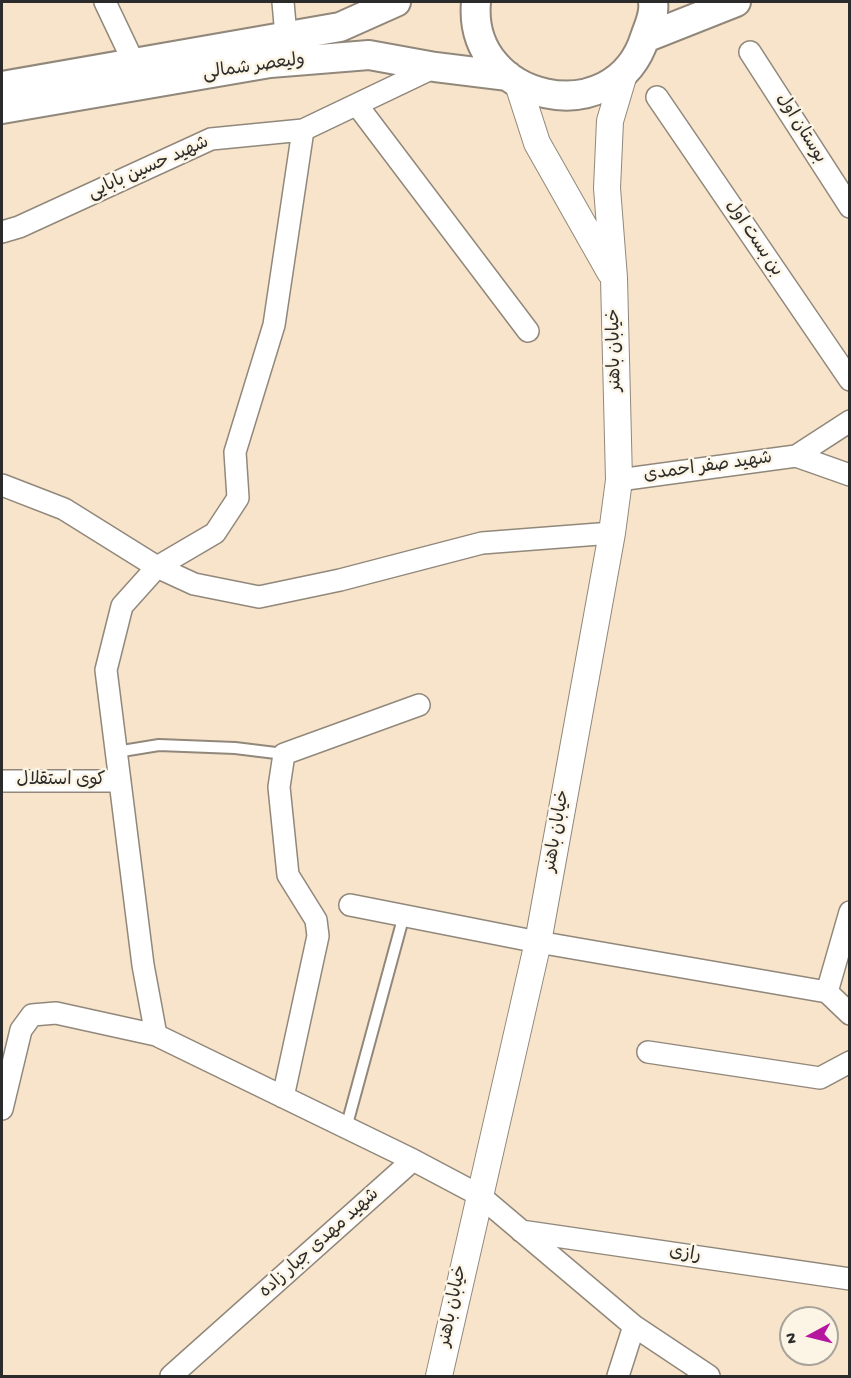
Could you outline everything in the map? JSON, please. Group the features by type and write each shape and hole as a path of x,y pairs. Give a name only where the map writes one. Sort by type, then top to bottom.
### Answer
{"main road":[{"name":"ولیعصر شمالی","path":"2,86 340,27 396,2"},
{"path":"476,2 474,21 494,64 513,80"},
{"path":"624,74 640,54 654,9 653,2"},
{"path":"645,38 736,2"},
{"name":"ولیعصر شمالی","path":"2,109 270,63 369,55 513,80 540,94 572,96 597,90 624,74"}],"street":[{"path":"105,2 133,62"},
{"path":"283,2 286,36"},
{"name":"بوستان اول","path":"750,52 849,207"},
{"name":"شهید حسین بابایی","path":"2,232 19,227 101,191 211,139 303,130 435,68"},
{"name":"خیابان باهنر","path":"439,1377 538,942 612,533 619,480 614,278 607,188 610,132 624,74"},
{"name":"خیابان باهنر","path":"513,80 537,143 614,278"},
{"name":"بن بست اول","path":"657,97 849,380"},
{"path":"357,105 528,332"},
{"path":"156,1035 144,965 106,670 122,606 157,567 215,533 238,498 235,452 274,325 303,130"},
{"path":"796,456 849,421"},
{"path":"796,456 849,475"},
{"name":"شهید صفر احمدی","path":"619,480 796,456"},
{"path":"2,485 64,509 157,567 194,584 259,597 340,580 482,543 612,533"},
{"path":"283,1097 318,936 316,920 288,875 279,787 284,754 418,705"},
{"name":"کوی استقلال","path":"2,781 120,781"},
{"path":"350,904 538,942 827,992 849,1014"},
{"path":"827,992 849,912"},
{"path":"2,1109 21,1030 32,1016 56,1013 156,1035 413,1160 479,1195 634,1326 709,1377"},
{"path":"648,1052 820,1078 849,1062"},
{"name":"شهید مهدی جبار زاده","path":"171,1377 413,1160"},
{"name":"رازی","path":"521,1231 849,1279"},
{"path":"618,1377 634,1326"}],"lane":[{"path":"116,752 159,745 235,748 284,754"},
{"path":"346,1128 404,915"}]}
